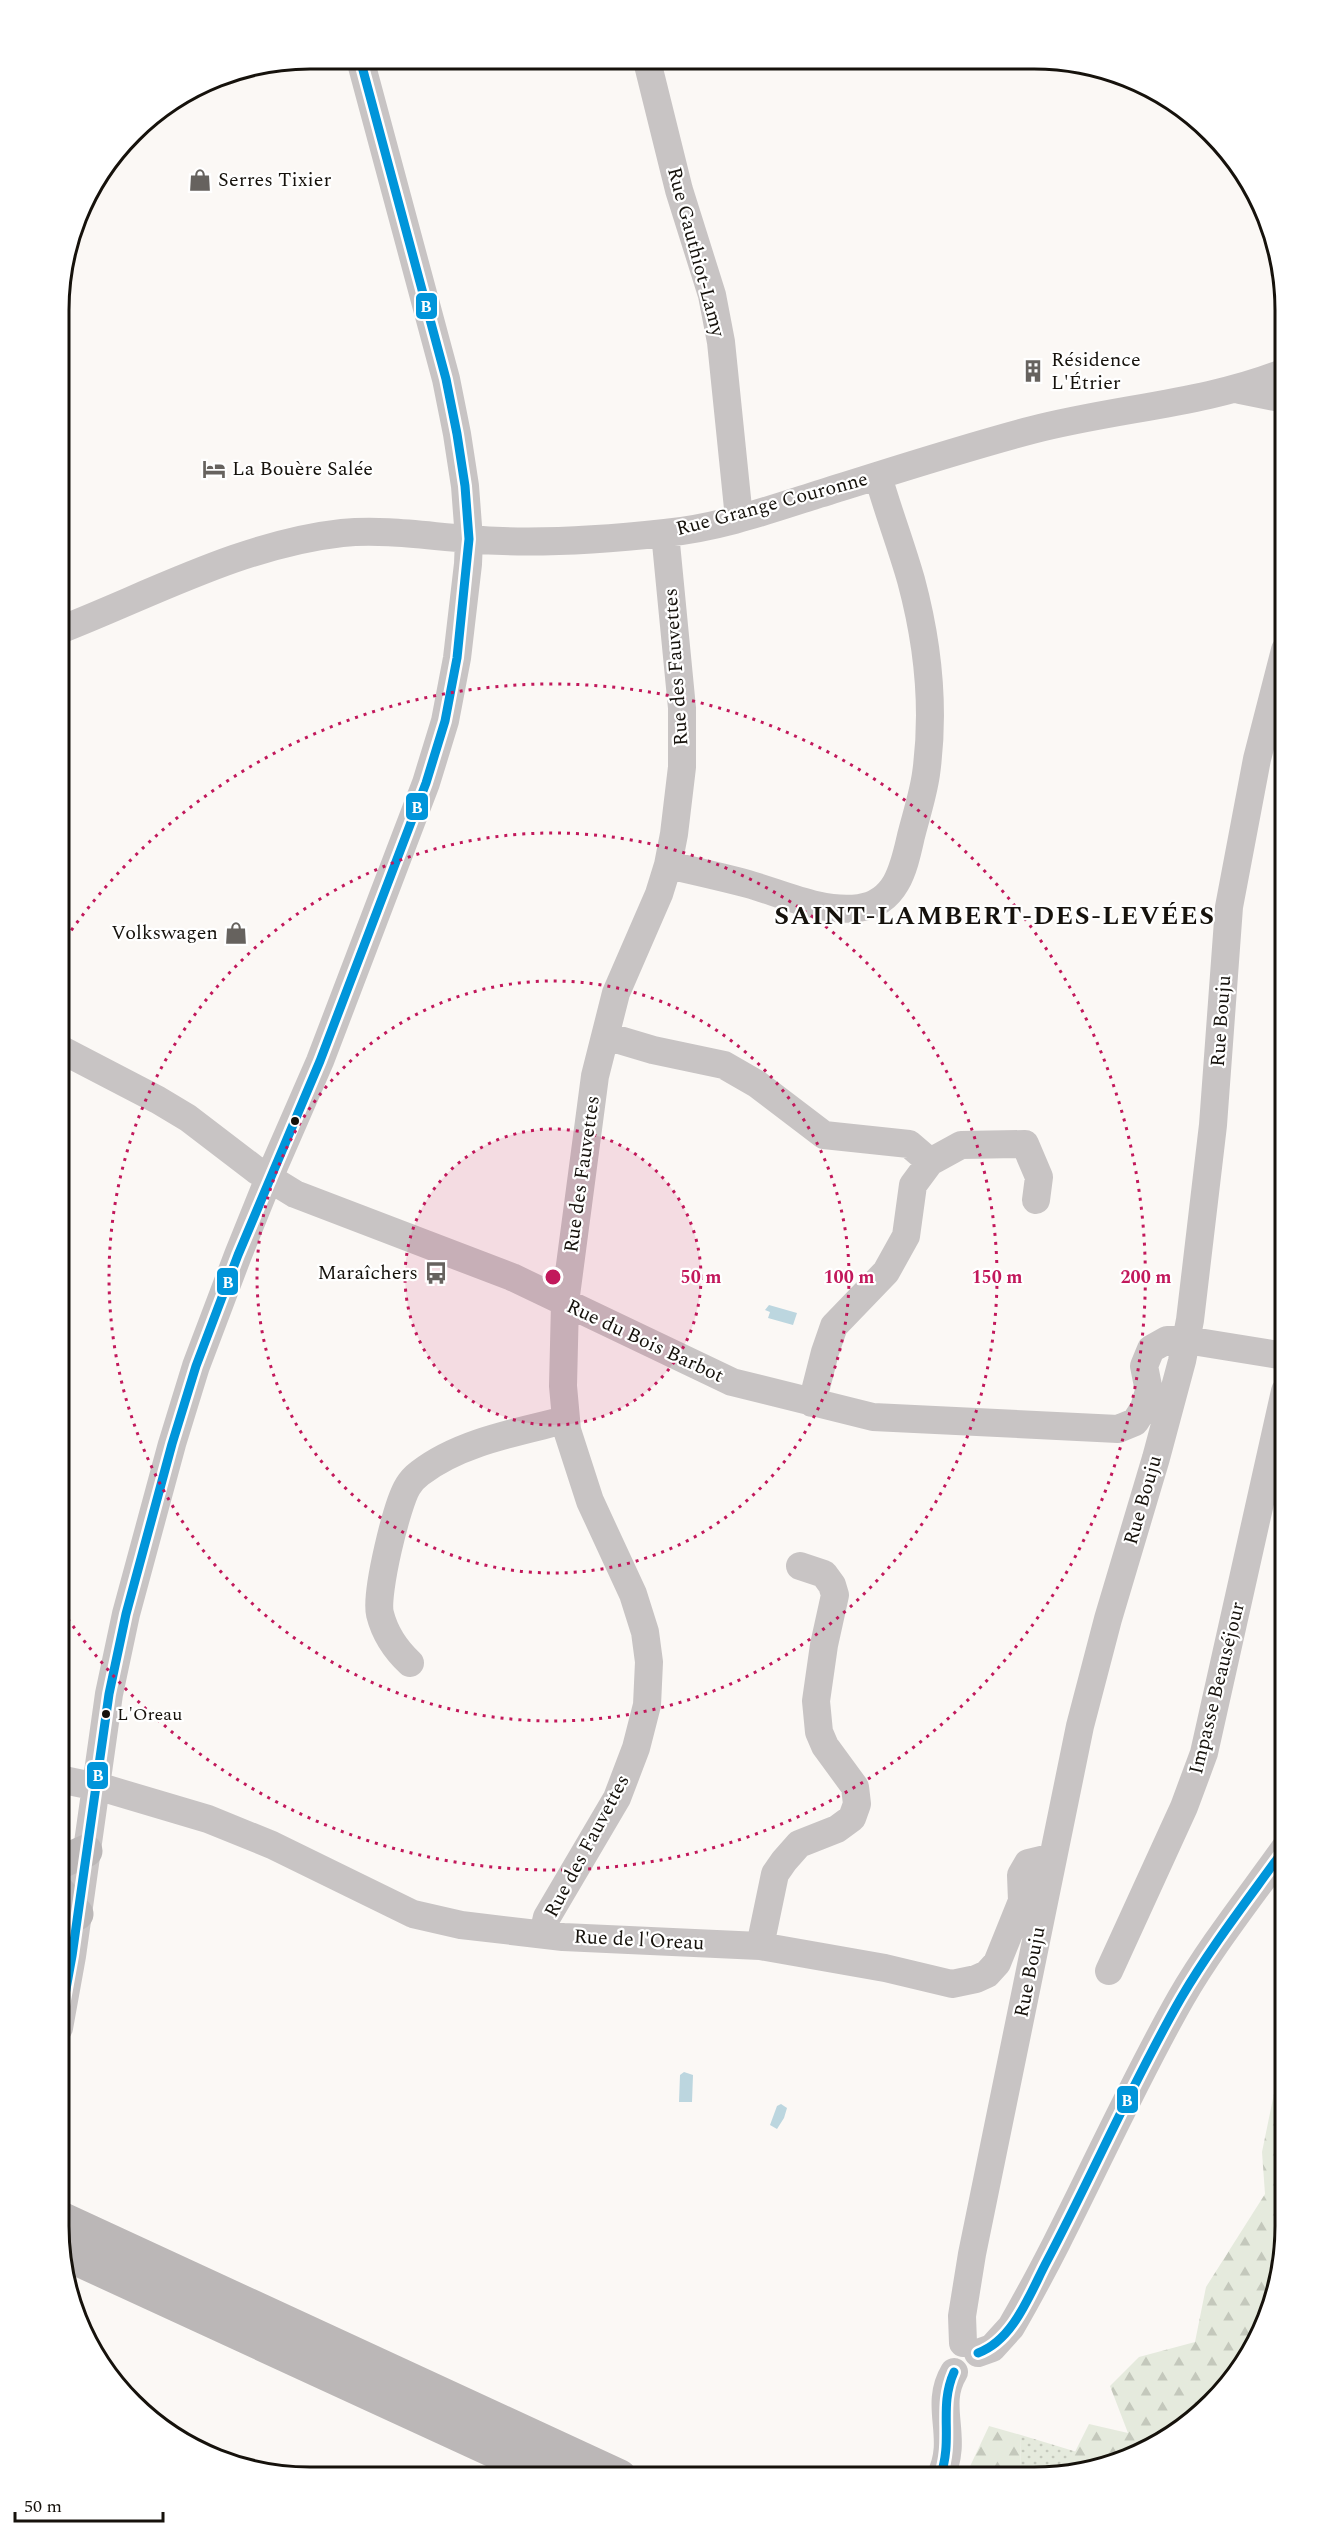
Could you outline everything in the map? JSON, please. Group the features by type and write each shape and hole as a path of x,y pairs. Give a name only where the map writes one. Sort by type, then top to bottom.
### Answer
{"highway":[{"path":"69,2221 601,2467"},
{"path":"71,2257 527,2467"}],"street":[{"path":"69,1892 72,1857 96,1786 109,1694 122,1636 162,1478 196,1366 269,1178 320,1061 426,783 444,721 457,658 468,564 469,539 465,486 446,379 363,69"},
{"name":"Rue Gauthiot-Lamy","path":"649,69 679,190 712,295 721,342 739,518"},
{"name":"Rue Grange Couronne","path":"69,626 210,567 288,543 343,533 420,533 469,539 593,539 696,529 1035,429 1238,389 1275,376"},
{"name":"Rue Grange Couronne","path":"1238,389 1275,397"},
{"path":"668,865 814,904 844,909 861,908 871,904 896,886 904,869 926,773 930,686 921,622 911,580 878,476"},
{"name":"Rue des Fauvettes","path":"543,1934 547,1917 617,1798 636,1748 648,1694 649,1662 645,1632 633,1594 590,1501 566,1420 563,1386 565,1303 595,1076 616,993 668,865 682,767 682,708 665,533"},
{"name":"Rue Bouju","path":"970,2348 962,2316 972,2254 1080,1726 1108,1619 1156,1458 1192,1309 1213,1125 1229,907 1257,759 1275,689"},
{"path":"606,1036 653,1050 724,1065 758,1084 824,1135 909,1144 930,1162"},
{"name":"Rue du Bois Barbot","path":"69,1054 178,1112 269,1178 295,1194 512,1277 732,1382 812,1402 873,1417 1118,1429 1135,1422 1144,1408 1149,1391 1144,1366 1151,1349 1167,1340 1186,1340 1275,1354"},
{"path":"812,1402 834,1326 886,1272 906,1236 913,1185 930,1162 961,1145 1025,1144 1039,1177 1036,1200"},
{"path":"410,1663 386,1634 379,1612 378,1591 407,1487 420,1473 448,1456 509,1435 566,1420"},
{"name":"Impasse Beauséjour","path":"1109,1971 1184,1807 1204,1753 1275,1436"},
{"path":"760,1946 775,1874 799,1844 837,1829 852,1818 857,1804 855,1787 825,1746 819,1732 816,1701 834,1595 832,1585 824,1574 800,1566"},
{"name":"Rue de l'Oreau","path":"69,1781 96,1786 208,1819 272,1845 412,1914 461,1925 563,1937 760,1946 885,1968 952,1984 987,1974 997,1963 1022,1901 1021,1875 1028,1863 1053,1857"},
{"path":"943,2467 949,2448 944,2397 954,2372 947,2363 948,2351 957,2344 970,2348 992,2348 1011,2327 1181,1998 1275,1862"}],"green space":[{"path":"1275,2089 1273,2257 1267,2288 1257,2318 1243,2346 1215,2385 1193,2407 1168,2426 1126,2449 1096,2459 1069,2464 1089,2424 1128,2433 1110,2386 1139,2357 1195,2342 1206,2287 1265,2194 1262,2152"},
{"path":"989,2426 1021,2435 1020,2467 970,2467"},
{"path":"1021,2435 1077,2452 1070,2464 1020,2467"}],"water":[{"path":"769,1305 797,1313 793,1325 768,1318 770,1312 765,1310"},
{"path":"684,2072 693,2075 692,2102 679,2102 680,2075"},
{"path":"781,2104 787,2108 777,2129 770,2125 777,2106"}],"transit line":[{"name":"B","path":"69,1973 109,1694 126,1614 172,1444 196,1366 238,1255 320,1061 426,783 445,721 457,658 469,539 465,486 457,434 446,379 363,69"},
{"name":"B","path":"978,2353 991,2347 1002,2338 1020,2314 1181,1998 1218,1940 1275,1862"},
{"name":"B","path":"943,2467 946,2450 947,2398 954,2372"}],"place":[{"name":"Serres Tixier","path":"200,180"},
{"name":"Résidence L'Étrier","path":"1033,371"},
{"name":"La Bouère Salée","path":"214,469"},
{"name":"Volkswagen","path":"236,933"},
{"name":"Maraîchers","path":"436,1273"},
{"name":"L'Oreau","path":"106,1714"}],"district":[{"name":"SAINT-LAMBERT-DES-LEVÉES","path":"995,916"}]}
